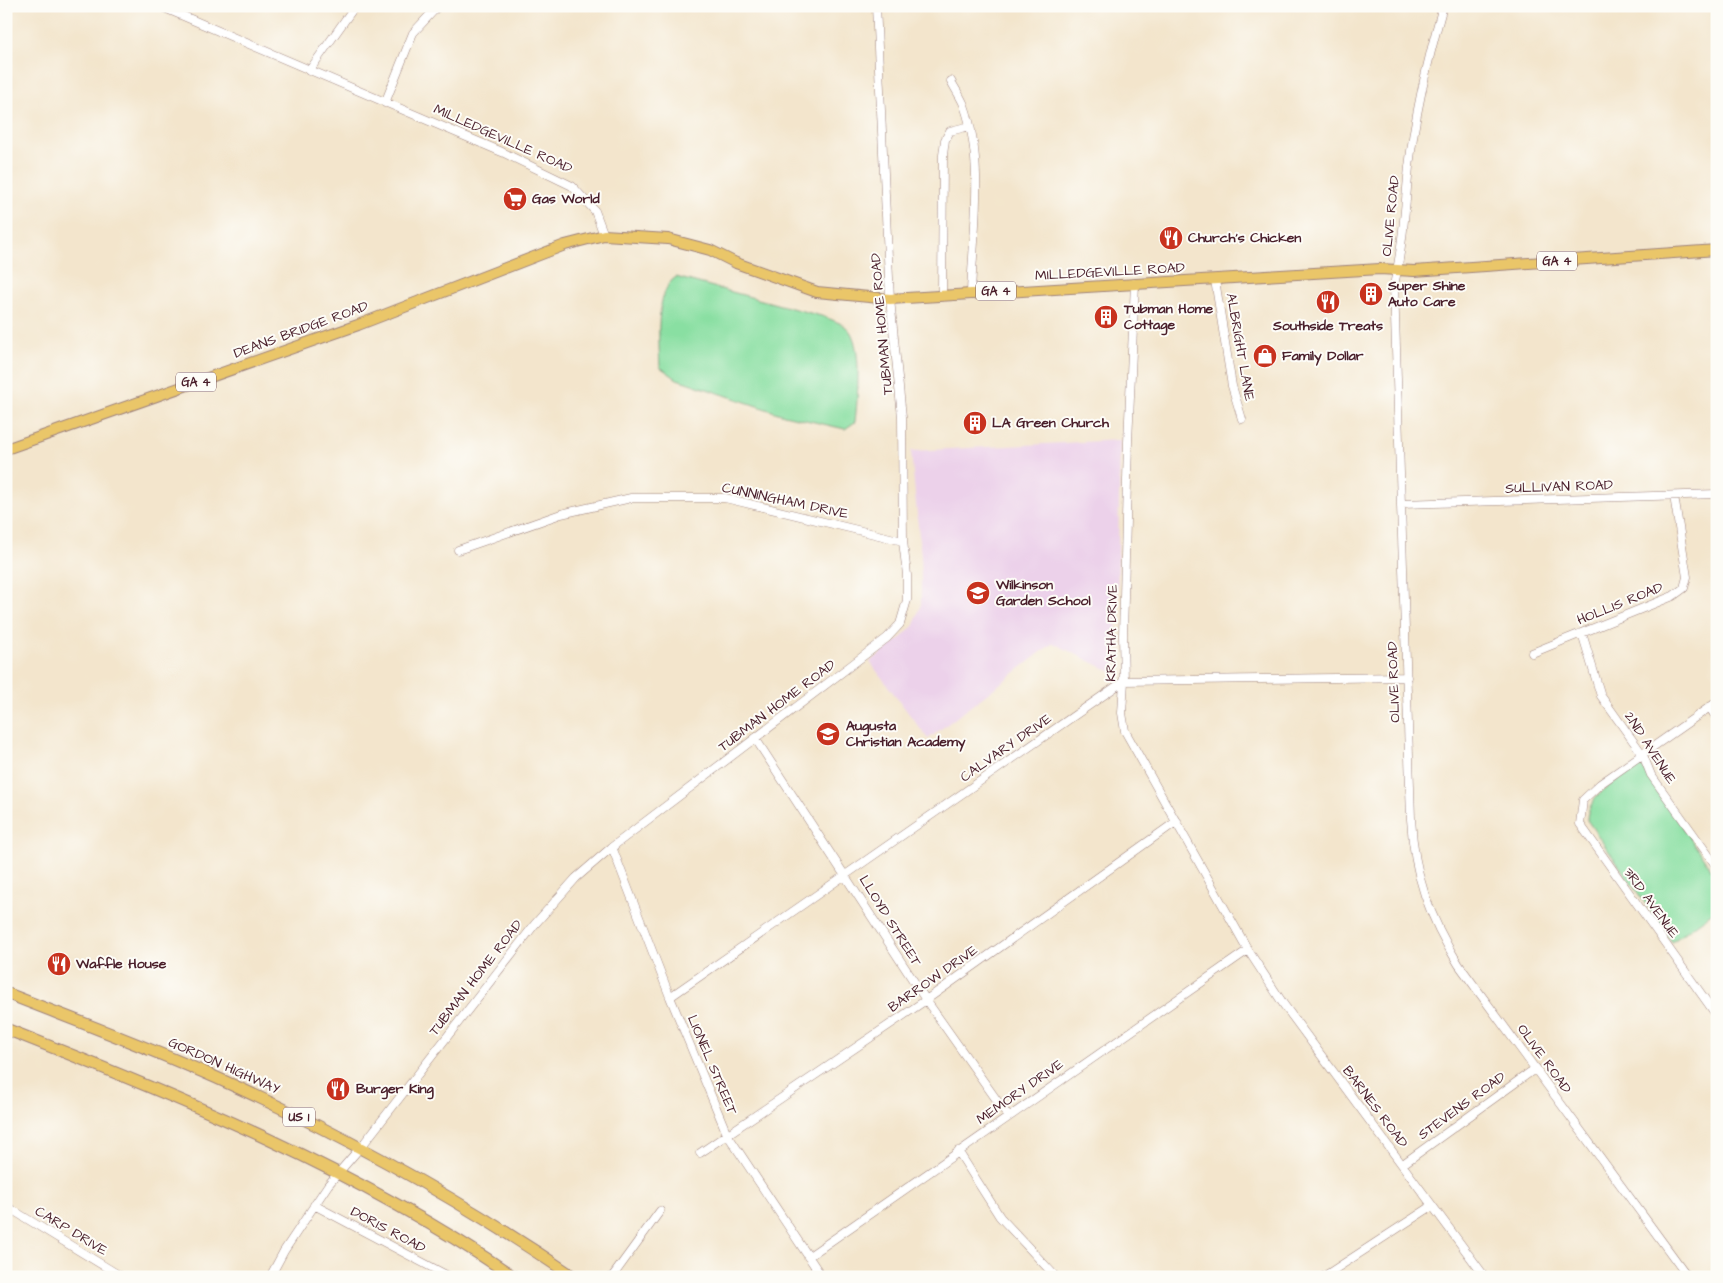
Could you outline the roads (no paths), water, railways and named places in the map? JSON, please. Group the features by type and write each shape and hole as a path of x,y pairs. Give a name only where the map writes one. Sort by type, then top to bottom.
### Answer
{"highway":[{"name":"GORDON HIGHWAY","path":"6,993 217,1078 360,1147 472,1209 574,1277"},
{"name":"US 1","path":"6,1029 186,1100 264,1136 338,1174 459,1241 514,1277"}],"main road":[{"name":"MILLEDGEVILLE ROAD","path":"604,235 668,239 710,250 736,263 816,292 890,299 1380,269 1414,271 1717,250"},
{"name":"DEANS BRIDGE ROAD","path":"6,449 367,321 565,245 604,235"}],"street":[{"name":"MILLEDGEVILLE ROAD","path":"160,6 502,152 572,186 595,211 604,235"},
{"path":"309,71 355,6"},
{"path":"385,103 413,33 438,6"},
{"name":"TUBMAN HOME ROAD","path":"270,1277 284,1251 314,1205 535,924 576,878 612,847 887,638 900,624 907,600 902,416 890,299 876,6"},
{"name":"OLIVE ROAD","path":"1443,6 1431,49 1419,106 1409,168 1408,193 1398,270 1394,285 1412,838 1426,904 1459,966 1536,1068 1688,1277"},
{"path":"951,81 964,104 974,152 975,191 971,293"},
{"path":"942,295 943,156 945,140 950,131 970,126"},
{"name":"ALBRIGHT LANE","path":"1215,280 1232,386 1242,419"},
{"name":"KRATHA DRIVE","path":"1135,283 1128,442 1122,714 1125,731 1248,950"},
{"name":"SULLIVAN ROAD","path":"1402,504 1717,494"},
{"name":"HOLLIS ROAD","path":"1532,653 1673,596 1684,588 1687,577 1674,496"},
{"name":"CUNNINGHAM DRIVE","path":"458,550 561,514 631,498 725,498 904,541"},
{"name":"2ND AVENUE","path":"1582,633 1601,696 1642,755 1651,775 1717,867"},
{"path":"1124,681 1406,677"},
{"name":"CALVARY DRIVE","path":"670,997 1124,681"},
{"path":"1642,755 1717,702"},
{"path":"1709,707 1717,718"},
{"name":"LLOYD STREET","path":"755,738 846,874 926,1000 1008,1116"},
{"name":"3RD AVENUE","path":"1642,755 1600,784 1583,800 1580,824 1717,1016"},
{"name":"BARROW DRIVE","path":"700,1152 926,1000 1177,821"},
{"name":"LIONEL STREET","path":"612,847 670,997 727,1134 822,1277"},
{"name":"MEMORY DRIVE","path":"808,1257 1248,950"},
{"name":"BARNES ROAD","path":"1248,950 1284,1005 1485,1277"},
{"name":"STEVENS ROAD","path":"1403,1164 1536,1068"},
{"path":"958,1151 1000,1217 1056,1277"},
{"name":"DORIS ROAD","path":"314,1205 450,1277"},
{"name":"CARP DRIVE","path":"6,1206 122,1277"},
{"path":"1323,1277 1432,1206"},
{"path":"612,1277 660,1211"}],"place":[{"name":"Gas World","path":"515,199"},
{"name":"Church's Chicken","path":"1171,238"},
{"name":"Super Shine Auto Care","path":"1371,294"},
{"name":"Southside Treats","path":"1328,302"},
{"name":"Tubman Home Cottage","path":"1106,317"},
{"name":"Family Dollar","path":"1265,356"},
{"name":"LA Green Church","path":"975,423"},
{"name":"Wilkinson Garden School","path":"978,593"},
{"name":"Augusta Christian Academy","path":"828,734"},
{"name":"Waffle House","path":"59,964"},
{"name":"Burger King","path":"338,1089"}]}
